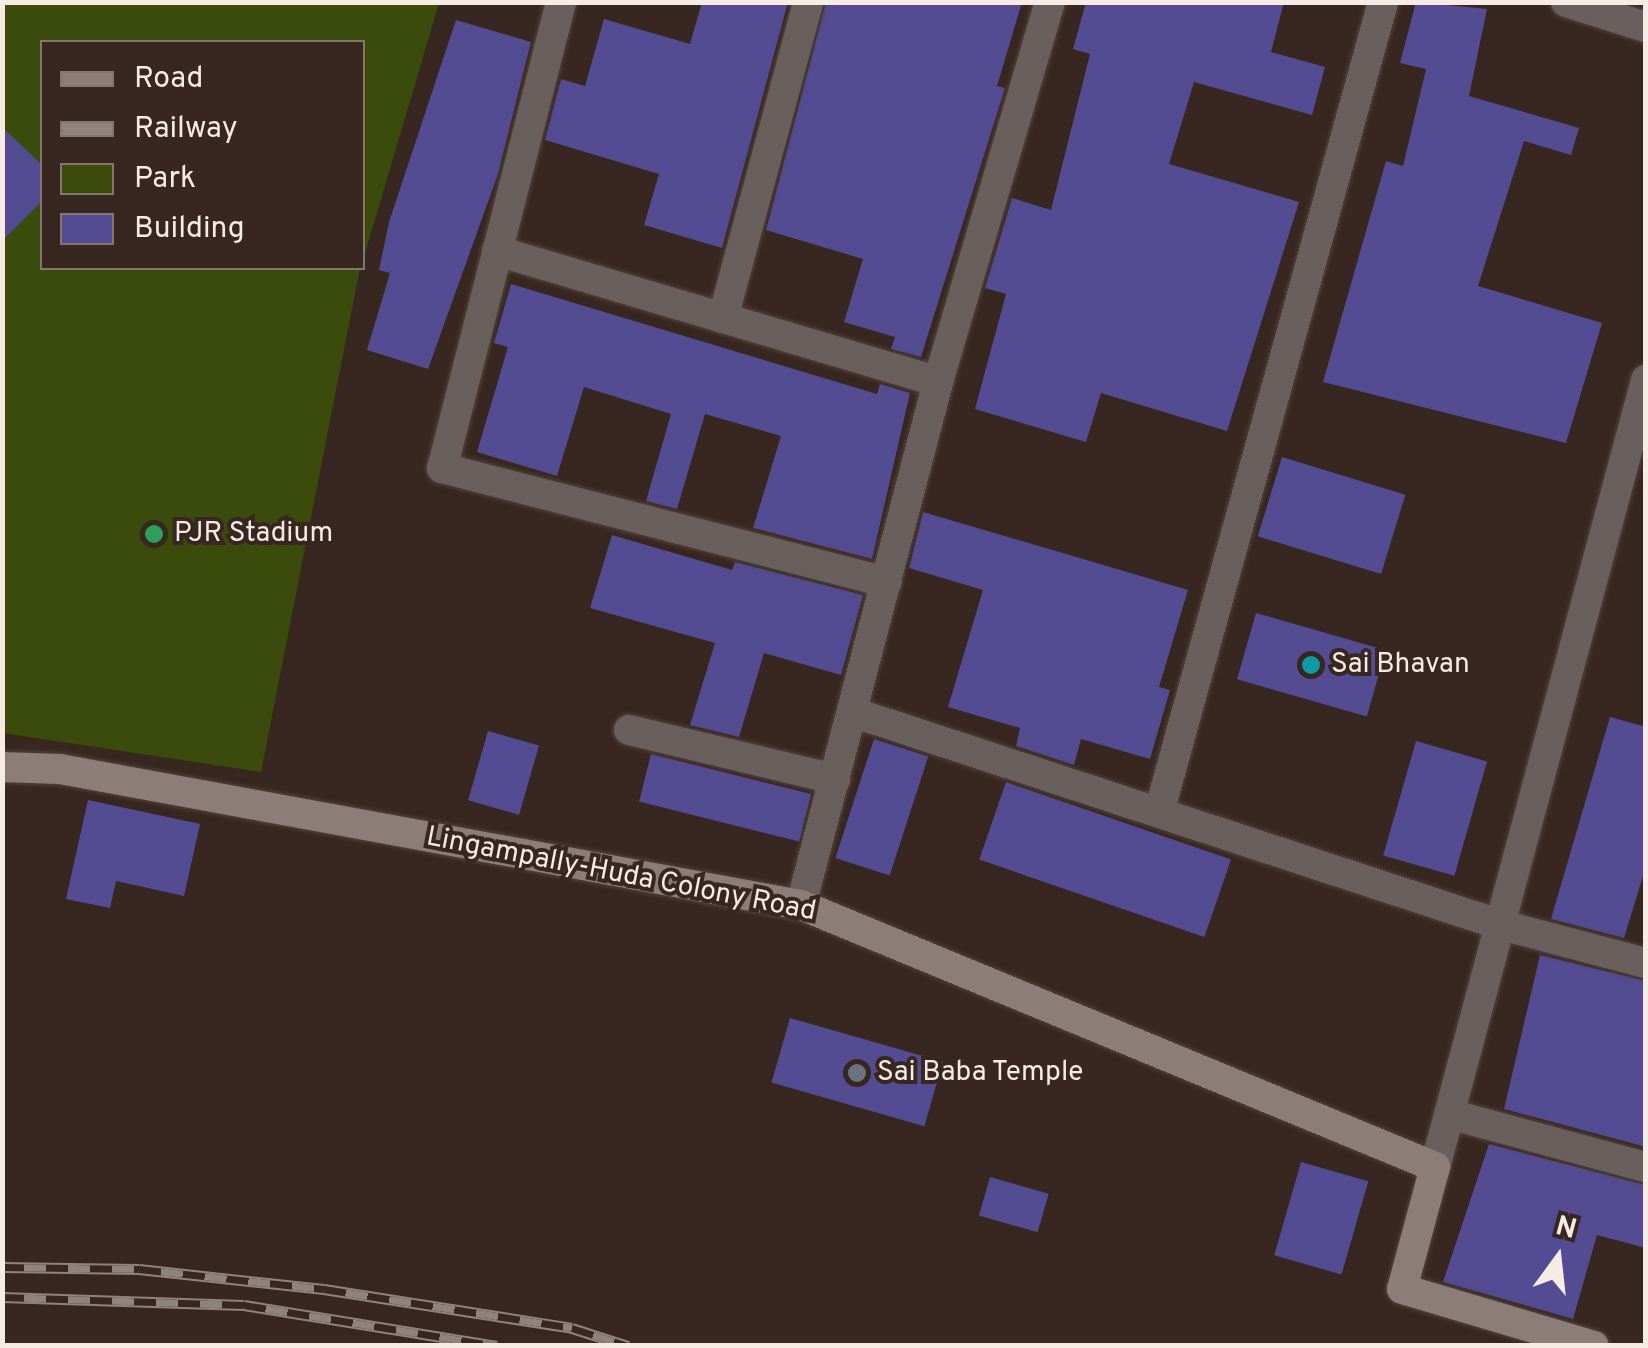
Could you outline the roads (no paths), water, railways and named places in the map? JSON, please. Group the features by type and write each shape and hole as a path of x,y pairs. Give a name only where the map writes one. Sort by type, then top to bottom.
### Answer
{"street":[{"path":"561,2 442,468 887,582"},
{"path":"722,318 808,2"},
{"path":"802,905 938,382 1050,2"},
{"path":"1160,809 1383,2"},
{"path":"1566,2 1646,27"},
{"path":"497,251 938,382"},
{"path":"1594,1346 1402,1289 1646,380"},
{"path":"852,712 1160,809 1498,924 1646,964"},
{"path":"629,730 835,779"},
{"name":"Lingampally-Huda Colony Road","path":"2,766 60,769 802,905 1435,1167"},
{"path":"1449,1114 1646,1167"}],"railway":[{"path":"2,1267 139,1269 324,1289 572,1328 628,1346"},
{"path":"2,1297 244,1305 497,1346"}],"place":[{"name":"PJR Stadium","path":"154,534"},
{"name":"Sai Bhavan","path":"1311,665"},
{"name":"Sai Baba Temple","path":"857,1073"}]}
